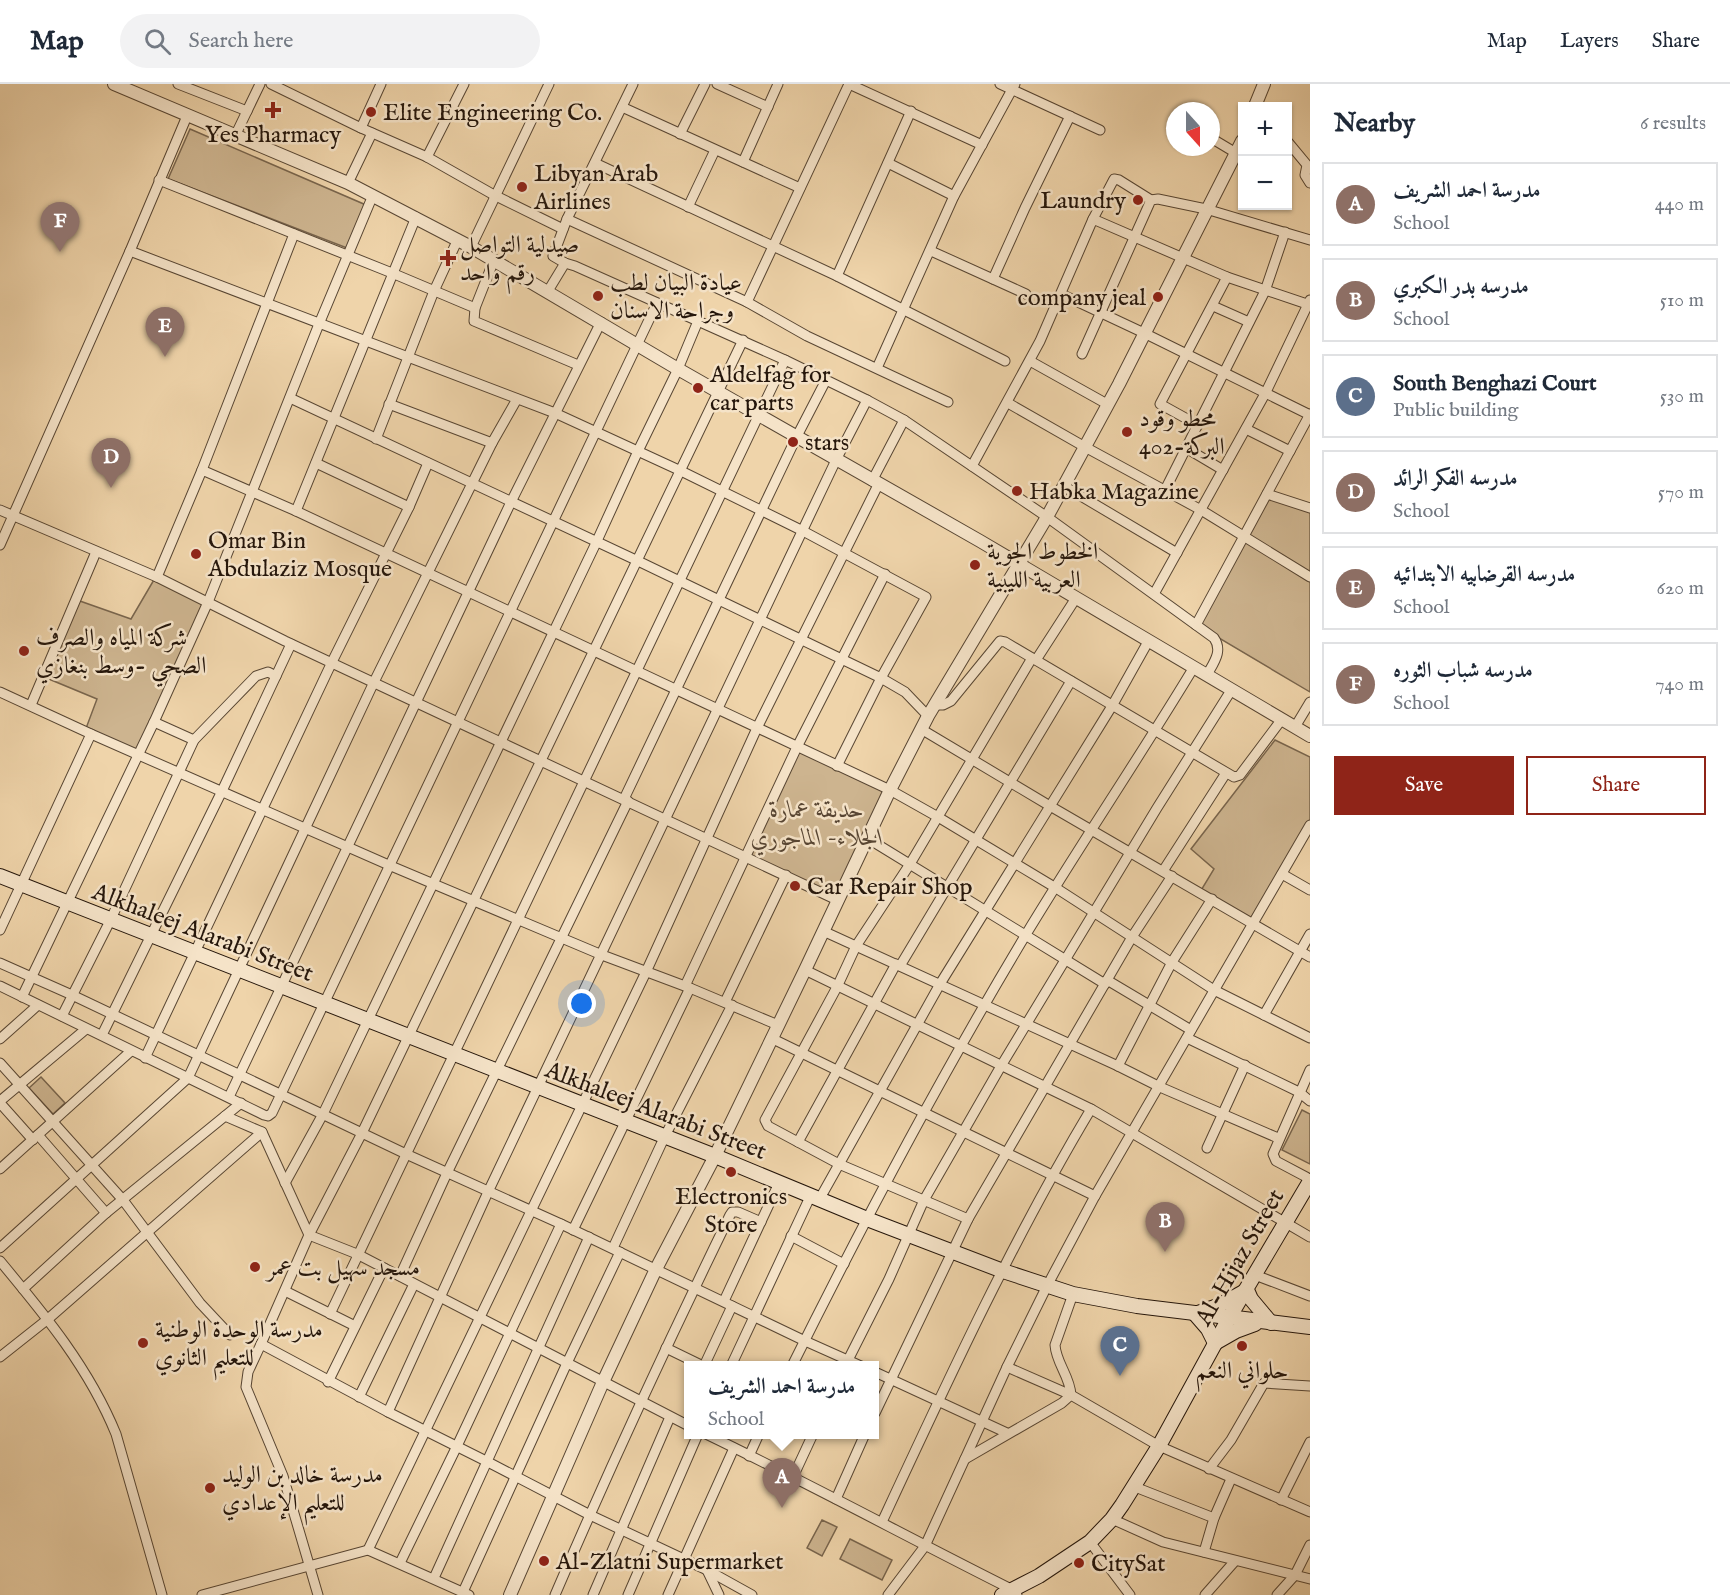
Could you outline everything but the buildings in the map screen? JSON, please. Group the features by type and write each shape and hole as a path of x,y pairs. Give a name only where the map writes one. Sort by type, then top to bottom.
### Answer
{"main road":[{"name":"Alkhaleej Alarabi Street","path":"0,876 664,1138 715,1156 814,1199 1003,1271 1073,1294 1108,1302 1310,1327"},
{"name":"Al-Hijaz Street","path":"1011,1593 1090,1542 1112,1519 1135,1487 1159,1446 1229,1318 1310,1180"},
{"path":"1247,1290 1266,1322 1236,1331 1215,1343 1208,1329 1195,1314 1220,1305 1247,1290"}],"street":[{"path":"114,84 134,88 187,116 236,134 348,183 458,239 796,438 1019,564 1310,736"},
{"path":"177,84 247,111"},
{"path":"236,134 260,84"},
{"path":"271,84 427,157 494,195 563,229"},
{"path":"361,128 381,84"},
{"path":"427,157 464,84"},
{"path":"471,247 549,84"},
{"path":"633,84 567,219 553,256 743,340 904,420 1047,517 1214,638 1219,648 1207,675"},
{"path":"681,134 705,84"},
{"path":"717,84 768,107"},
{"path":"743,162 778,84"},
{"path":"747,302 849,84 982,145"},
{"path":"1000,84 1014,87 1100,130"},
{"path":"1257,102 1264,84"},
{"path":"877,368 954,196 1014,87"},
{"path":"622,107 800,188"},
{"path":"837,276 911,111"},
{"path":"0,545 187,116"},
{"path":"993,279 1070,116"},
{"path":"348,183 372,133"},
{"path":"1220,143 1236,153"},
{"path":"1292,147 1308,164 1305,175 1310,183"},
{"path":"510,1595 603,1382 656,1269 715,1156 890,790 931,710 1064,486 1238,149"},
{"path":"688,207 715,150"},
{"path":"888,162 954,196"},
{"path":"595,163 837,276 1005,361"},
{"path":"972,466 1030,361 1093,219 1114,179 1151,200 1158,199 1206,209 1310,240"},
{"path":"159,180 475,308"},
{"path":"22,997 154,722 208,603 373,195"},
{"path":"1082,354 1151,200"},
{"path":"296,511 416,217"},
{"path":"567,219 747,302 807,336 948,402"},
{"path":"1093,219 1227,277 1265,291 1309,303 1266,392 1154,594"},
{"path":"1165,490 1265,291 1285,232"},
{"path":"157,578 269,303 294,234"},
{"path":"376,439 434,291 458,239"},
{"path":"130,251 555,413 803,531 926,597 881,678 837,766"},
{"path":"930,251 1026,294"},
{"path":"494,260 475,308 473,318 477,324 578,365"},
{"path":"548,291 565,263"},
{"path":"1198,424 1160,404 1227,277"},
{"path":"1061,294 1310,414 1196,625"},
{"path":"0,986 102,1035 145,1059 264,1115 268,1116 272,1113 657,303"},
{"path":"1213,306 1249,322"},
{"path":"285,1183 322,1114 554,631 678,369 698,321"},
{"path":"229,1097 511,502 601,322"},
{"path":"318,1595 283,1476 246,1387 248,1372 309,1235 362,1132 743,340"},
{"path":"330,1314 785,360"},
{"path":"1030,361 1107,404"},
{"path":"400,1276 718,601 826,380"},
{"path":"290,398 881,678 931,710"},
{"path":"0,1248 188,1078 374,682 471,483 516,399"},
{"path":"388,1413 488,1192 836,460 867,400"},
{"path":"1008,403 1201,510 1310,577"},
{"path":"389,404 492,443"},
{"path":"368,1550 530,1210 583,1105 706,838 844,552 904,420"},
{"path":"1246,429 1290,451"},
{"path":"1186,448 1223,470"},
{"path":"316,463 409,507"},
{"path":"145,1059 428,463"},
{"path":"202,470 296,511 890,790 1056,888 1214,990 1310,1038"},
{"path":"1064,486 1178,553"},
{"path":"1267,495 1310,508"},
{"path":"0,510 157,578 291,644 837,900"},
{"path":"30,705 96,552"},
{"path":"573,1230 625,1122 745,856 797,747 885,574"},
{"path":"968,1219 838,1164 768,1126 765,1120 837,987 856,946 910,864 1034,659 1076,598"},
{"path":"733,1361 791,1236 838,1164 940,984 1112,706 1149,640"},
{"path":"931,710 951,701 1000,641 1234,777 1240,775 1282,719"},
{"path":"102,1035 222,791 291,644"},
{"path":"794,1361 922,1113 1026,935 1194,667"},
{"path":"62,1016 110,921 194,740 256,676 267,672 276,676"},
{"path":"798,1142 874,1004 1071,681"},
{"path":"847,1361 889,1280 924,1200 963,1131 1065,959 1232,689"},
{"path":"0,692 432,884 778,1025"},
{"path":"1295,727 1310,702"},
{"path":"154,722 194,740"},
{"path":"921,729 1310,957"},
{"path":"0,930 91,734"},
{"path":"879,1404 968,1219 1226,773"},
{"path":"888,1595 925,1546 1007,1367 1095,1196 1310,825"},
{"path":"867,838 1065,959 1150,1005 1189,1034 1299,1092 1310,1101"},
{"path":"1282,874 1310,890"},
{"path":"202,1595 368,1550 466,1594 664,1138 729,1004 786,875"},
{"path":"1118,1066 1172,962 1212,899"},
{"path":"823,931 1160,1087 1278,1138"},
{"path":"1264,1015 1310,934"},
{"path":"0,963 32,976 406,1154 617,1250 842,1361"},
{"path":"805,970 1091,1109 1310,1237"},
{"path":"0,1039 38,1005"},
{"path":"86,1029 0,1102 77,1179 106,1213"},
{"path":"771,1038 1095,1196"},
{"path":"0,1169 131,1051"},
{"path":"0,1063 123,1200 200,1303 230,1335"},
{"path":"1207,1148 1245,1065"},
{"path":"1310,1070 1278,1138 1273,1154 1276,1161 1310,1180"},
{"path":"23,1289 106,1213 241,1103"},
{"path":"882,1522 938,1402 1051,1175 1091,1109"},
{"path":"225,1116 262,1132 309,1235 357,1254 684,1424"},
{"path":"0,1357 48,1319 262,1132"},
{"path":"706,1361 779,1183"},
{"path":"555,1595 666,1348 732,1212 738,1212 761,1222"},
{"path":"400,1563 561,1224"},
{"path":"791,1236 844,1264"},
{"path":"434,1578 589,1237"},
{"path":"0,1261 60,1335 109,1416 162,1595"},
{"path":"328,1382 384,1268"},
{"path":"1255,1275 1310,1296"},
{"path":"359,1397 414,1284"},
{"path":"285,1291 355,1326"},
{"path":"1071,1395 1069,1382 1054,1345 1073,1294"},
{"path":"261,1344 388,1413 426,1430 590,1515 707,1570 749,1593"},
{"path":"666,1348 695,1361"},
{"path":"1007,1367 1071,1395 1159,1446 1310,1512"},
{"path":"879,1374 1007,1433"},
{"path":"1209,1469 1231,1440 1264,1383 1310,1386"},
{"path":"965,1459 1062,1403 1071,1395"},
{"path":"593,1595 670,1417"},
{"path":"628,1595 696,1439"},
{"path":"716,1439 882,1522 1011,1593"},
{"path":"749,1456 757,1439"},
{"path":"793,1477 811,1439"},
{"path":"836,1499 863,1439"},
{"path":"1281,1500 1310,1442"},
{"path":"669,1594 734,1448"},
{"path":"1204,1552 1214,1518 1231,1479"},
{"path":"1135,1487 1214,1518"},
{"path":"1112,1519 1163,1542 1310,1579"},
{"path":"1090,1542 1130,1595"},
{"path":"1277,1595 1295,1575 1310,1545"},
{"path":"1205,1595 1235,1561"},
{"path":"707,1570 719,1595"},
{"path":"737,1595 749,1593"}],"green space":[{"path":"190,129 366,205 347,248 168,179"},
{"path":"1268,495 1310,510 1310,575 1243,537"},
{"path":"1243,538 1310,577 1310,692 1197,625"},
{"path":"155,578 208,602 137,754 85,731 97,699 44,677 77,600 131,619"},
{"path":"1275,740 1310,757 1310,820 1248,923 1200,892 1214,869 1191,849"},
{"name":"حديقة عمارة الجلاء- الماجوري","path":"797,747 889,790 837,899 745,856"},
{"path":"41,1077 65,1103 53,1114 29,1088"},
{"path":"1302,1110 1310,1114 1310,1164 1282,1150"},
{"path":"822,1520 837,1527 822,1556 807,1548"},
{"path":"850,1539 892,1560 882,1580 840,1559"}],"place":[{"name":"Yes Pharmacy","path":"273,110"},
{"name":"Elite Engineering Co.","path":"371,112"},
{"name":"Libyan Arab Airlines","path":"522,187"},
{"name":"Laundry","path":"1138,200"},
{"name":"مدرسه شباب الثوره","path":"60,252"},
{"name":"صيدلية التواصل رقم واحد","path":"448,258"},
{"name":"عيادة البيان لطب وجراحة الاسنان","path":"598,296"},
{"name":"company jeal","path":"1158,297"},
{"name":"مدرسه القرضابيه الابتدائيه","path":"165,357"},
{"name":"Aldelfag for car parts","path":"698,388"},
{"name":"محطو وقود 402-البركة","path":"1127,432"},
{"name":"stars","path":"793,442"},
{"name":"مدرسه الفكر الرائد","path":"111,488"},
{"name":"Habka Magazine","path":"1017,491"},
{"name":"Omar Bin Abdulaziz Mosque","path":"196,554"},
{"name":"الخطوط الجوية العربية الليبية","path":"975,565"},
{"name":"شركة المياه والصرف الصحي -وسط بنغازي","path":"24,651"},
{"name":"Car Repair Shop","path":"795,886"},
{"name":"Electronics Store","path":"731,1172"},
{"name":"مدرسه بدر الكبري","path":"1165,1252"},
{"name":"مسجد سهيل بت عمر","path":"255,1267"},
{"name":"مدرسة الوحدة الوطنية للتعليم الثانوي","path":"143,1343"},
{"name":"حلواني النعم","path":"1242,1346"},
{"name":"South Benghazi Court","path":"1120,1376"},
{"name":"مدرسة خالد بن الوليد للتعليم الإعدادي","path":"210,1488"},
{"name":"مدرسة احمد الشريف","path":"782,1508"},
{"name":"Al-Zlatni Supermarket","path":"544,1561"},
{"name":"CitySat","path":"1079,1563"}]}
